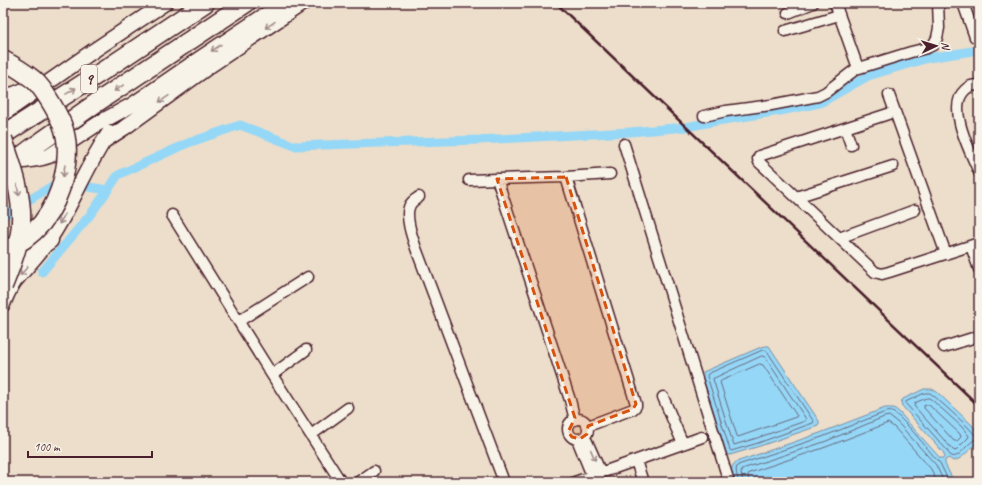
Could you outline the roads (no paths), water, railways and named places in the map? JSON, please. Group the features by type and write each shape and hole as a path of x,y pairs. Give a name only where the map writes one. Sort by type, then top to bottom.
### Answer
{"highway":[{"name":"9","path":"3,135 205,3"},
{"name":"9","path":"9,166 32,148 246,3"},
{"path":"3,60 21,70 35,81 46,96 62,124 66,141 65,170 62,185 54,205 42,223 27,238 3,251"},
{"path":"3,139 17,184 21,215 21,224 14,257 3,286"},
{"path":"3,266 20,258 49,240"}],"main road":[{"path":"93,51 152,3"},
{"path":"3,114 53,78 165,3"},
{"path":"9,166 42,159 49,156 99,123 132,105 284,3"},
{"path":"104,140 124,128 208,67 303,3"},
{"path":"3,97 53,78"},
{"path":"3,304 13,283 49,240 65,214 94,156 104,140 132,105"}],"street":[{"path":"788,13 813,3"},
{"path":"834,3 858,68"},
{"path":"704,116 818,96 826,92 858,68 931,47 939,28 938,3"},
{"path":"962,3 975,37"},
{"path":"785,31 839,15"},
{"path":"979,86 972,85 961,94 957,110 961,129 979,172"},
{"path":"889,95 946,254"},
{"path":"888,114 759,156 759,162 875,272 882,274 975,244 979,269"},
{"path":"845,128 851,145"},
{"path":"624,144 729,482"},
{"path":"796,197 892,166"},
{"path":"469,180 610,174"},
{"path":"566,177 636,404 633,409 588,426"},
{"path":"497,179 570,400 575,420"},
{"path":"419,197 413,201 408,212 410,231 504,482"},
{"path":"839,238 915,210"},
{"path":"172,215 341,482"},
{"path":"239,322 308,277"},
{"path":"944,347 979,336"},
{"path":"272,375 306,350"},
{"path":"663,397 683,444"},
{"path":"311,435 348,408"},
{"path":"578,419 584,421 588,426 588,432 581,438 572,437 568,432 570,423 575,420 578,419"},
{"path":"581,438 596,475"},
{"path":"575,482 702,438"},
{"path":"636,461 643,482"},
{"path":"358,482 374,470"}],"water":[{"path":"769,346 819,421 819,424 818,426 760,446 728,455 703,378 703,372"},
{"path":"924,389 932,389 937,392 972,425 979,434 979,442 963,456 953,461 949,458 945,460 945,464 953,482 734,482 732,466 736,462 820,433 885,408 894,408 899,412 940,458 944,458 945,456 943,452 902,406 901,402 903,399"}],"waterway":[{"path":"42,272 90,215 118,175 188,143 240,125 295,146 479,140 630,132 686,127 820,103 868,76 928,58 979,50"},
{"path":"3,216 52,186 62,184"},
{"path":"76,185 108,190"}],"railway":[{"path":"556,3 979,406"}]}
